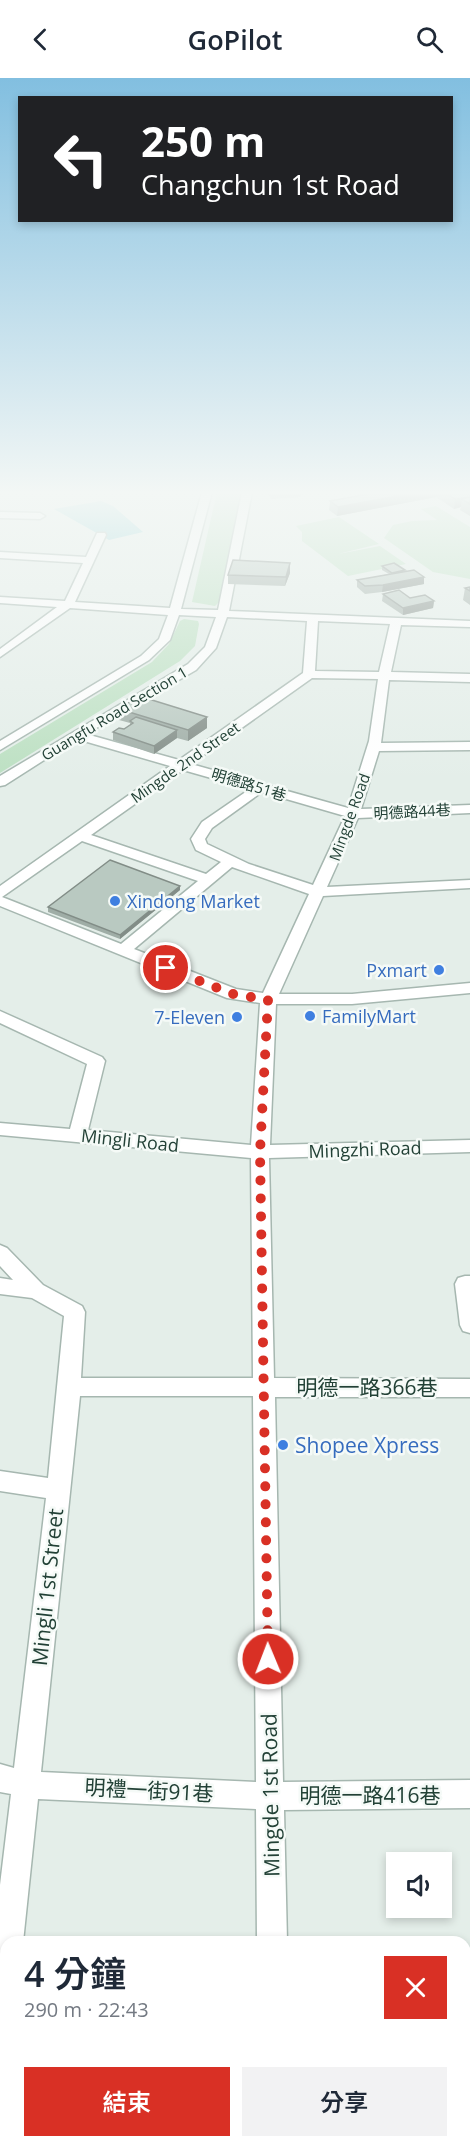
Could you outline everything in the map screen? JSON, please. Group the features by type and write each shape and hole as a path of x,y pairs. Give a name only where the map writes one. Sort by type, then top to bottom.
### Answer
{"street":[{"path":"0,654 69,604 75,589"},
{"name":"Guangfu Road Section 1","path":"0,746 145,658 164,640 181,589"},
{"name":"Guangfu Road Section 1","path":"0,782 192,667 210,648 223,613 228,589"},
{"path":"0,600 175,612 470,624"},
{"path":"313,617 309,674 470,678"},
{"name":"Mingde Road","path":"268,1000 353,814 373,747 384,676 396,622"},
{"name":"Mingde 2nd Street","path":"0,893 309,674"},
{"name":"明德路51巷","path":"75,735 353,814"},
{"path":"373,747 470,746"},
{"path":"260,788 207,825 198,839 201,847 231,861 319,892 470,884"},
{"name":"明德路44巷","path":"353,814 470,809"},
{"path":"81,836 208,880"},
{"path":"122,951 231,861"},
{"path":"0,901 233,994 268,1000 369,996 470,988"},
{"name":"Mingde 1st Road","path":"268,1000 260,1152 272,1936"},
{"path":"0,1016 96,1061 78,1134"},
{"name":"Mingli Road","path":"0,1129 78,1134 260,1152"},
{"name":"Mingzhi Road","path":"260,1152 470,1146"},
{"path":"0,1253 36,1291"},
{"path":"470,1284 465,1284 470,1324"},
{"name":"Mingli 1st Street","path":"0,1286 36,1291 75,1312 70,1388 9,1936"},
{"name":"明德一路366巷","path":"70,1388 264,1386 470,1388"},
{"path":"0,1481 57,1489"},
{"name":"明禮一街91巷","path":"0,1778 27,1785 271,1796"},
{"name":"明德一路416巷","path":"271,1796 470,1794"}],"green space":[{"path":"195,589 223,589 221,600 215,606 192,602"},
{"path":"184,619 198,621 199,624 195,646 180,661 0,773 0,754 152,662 169,644 180,621"}],"building":[{"path":"399,590 410,598 425,595 434,601 403,608 383,594"},
{"path":"139,696 207,717 188,730 119,709"},
{"path":"136,717 177,730 154,746 113,732 119,728 124,729 133,723 130,721"},
{"name":"Xindong Market","path":"110,860 180,886 120,935 48,907"}],"place":[{"name":"Xindong Market","path":"115,901"},
{"name":"Pxmart","path":"439,970"},
{"name":"FamilyMart","path":"310,1016"},
{"name":"7-Eleven","path":"237,1017"},
{"name":"Shopee Xpress","path":"283,1445"}],"route":[{"path":"166,968 233,994 268,1000 260,1152 268,1659"}]}
